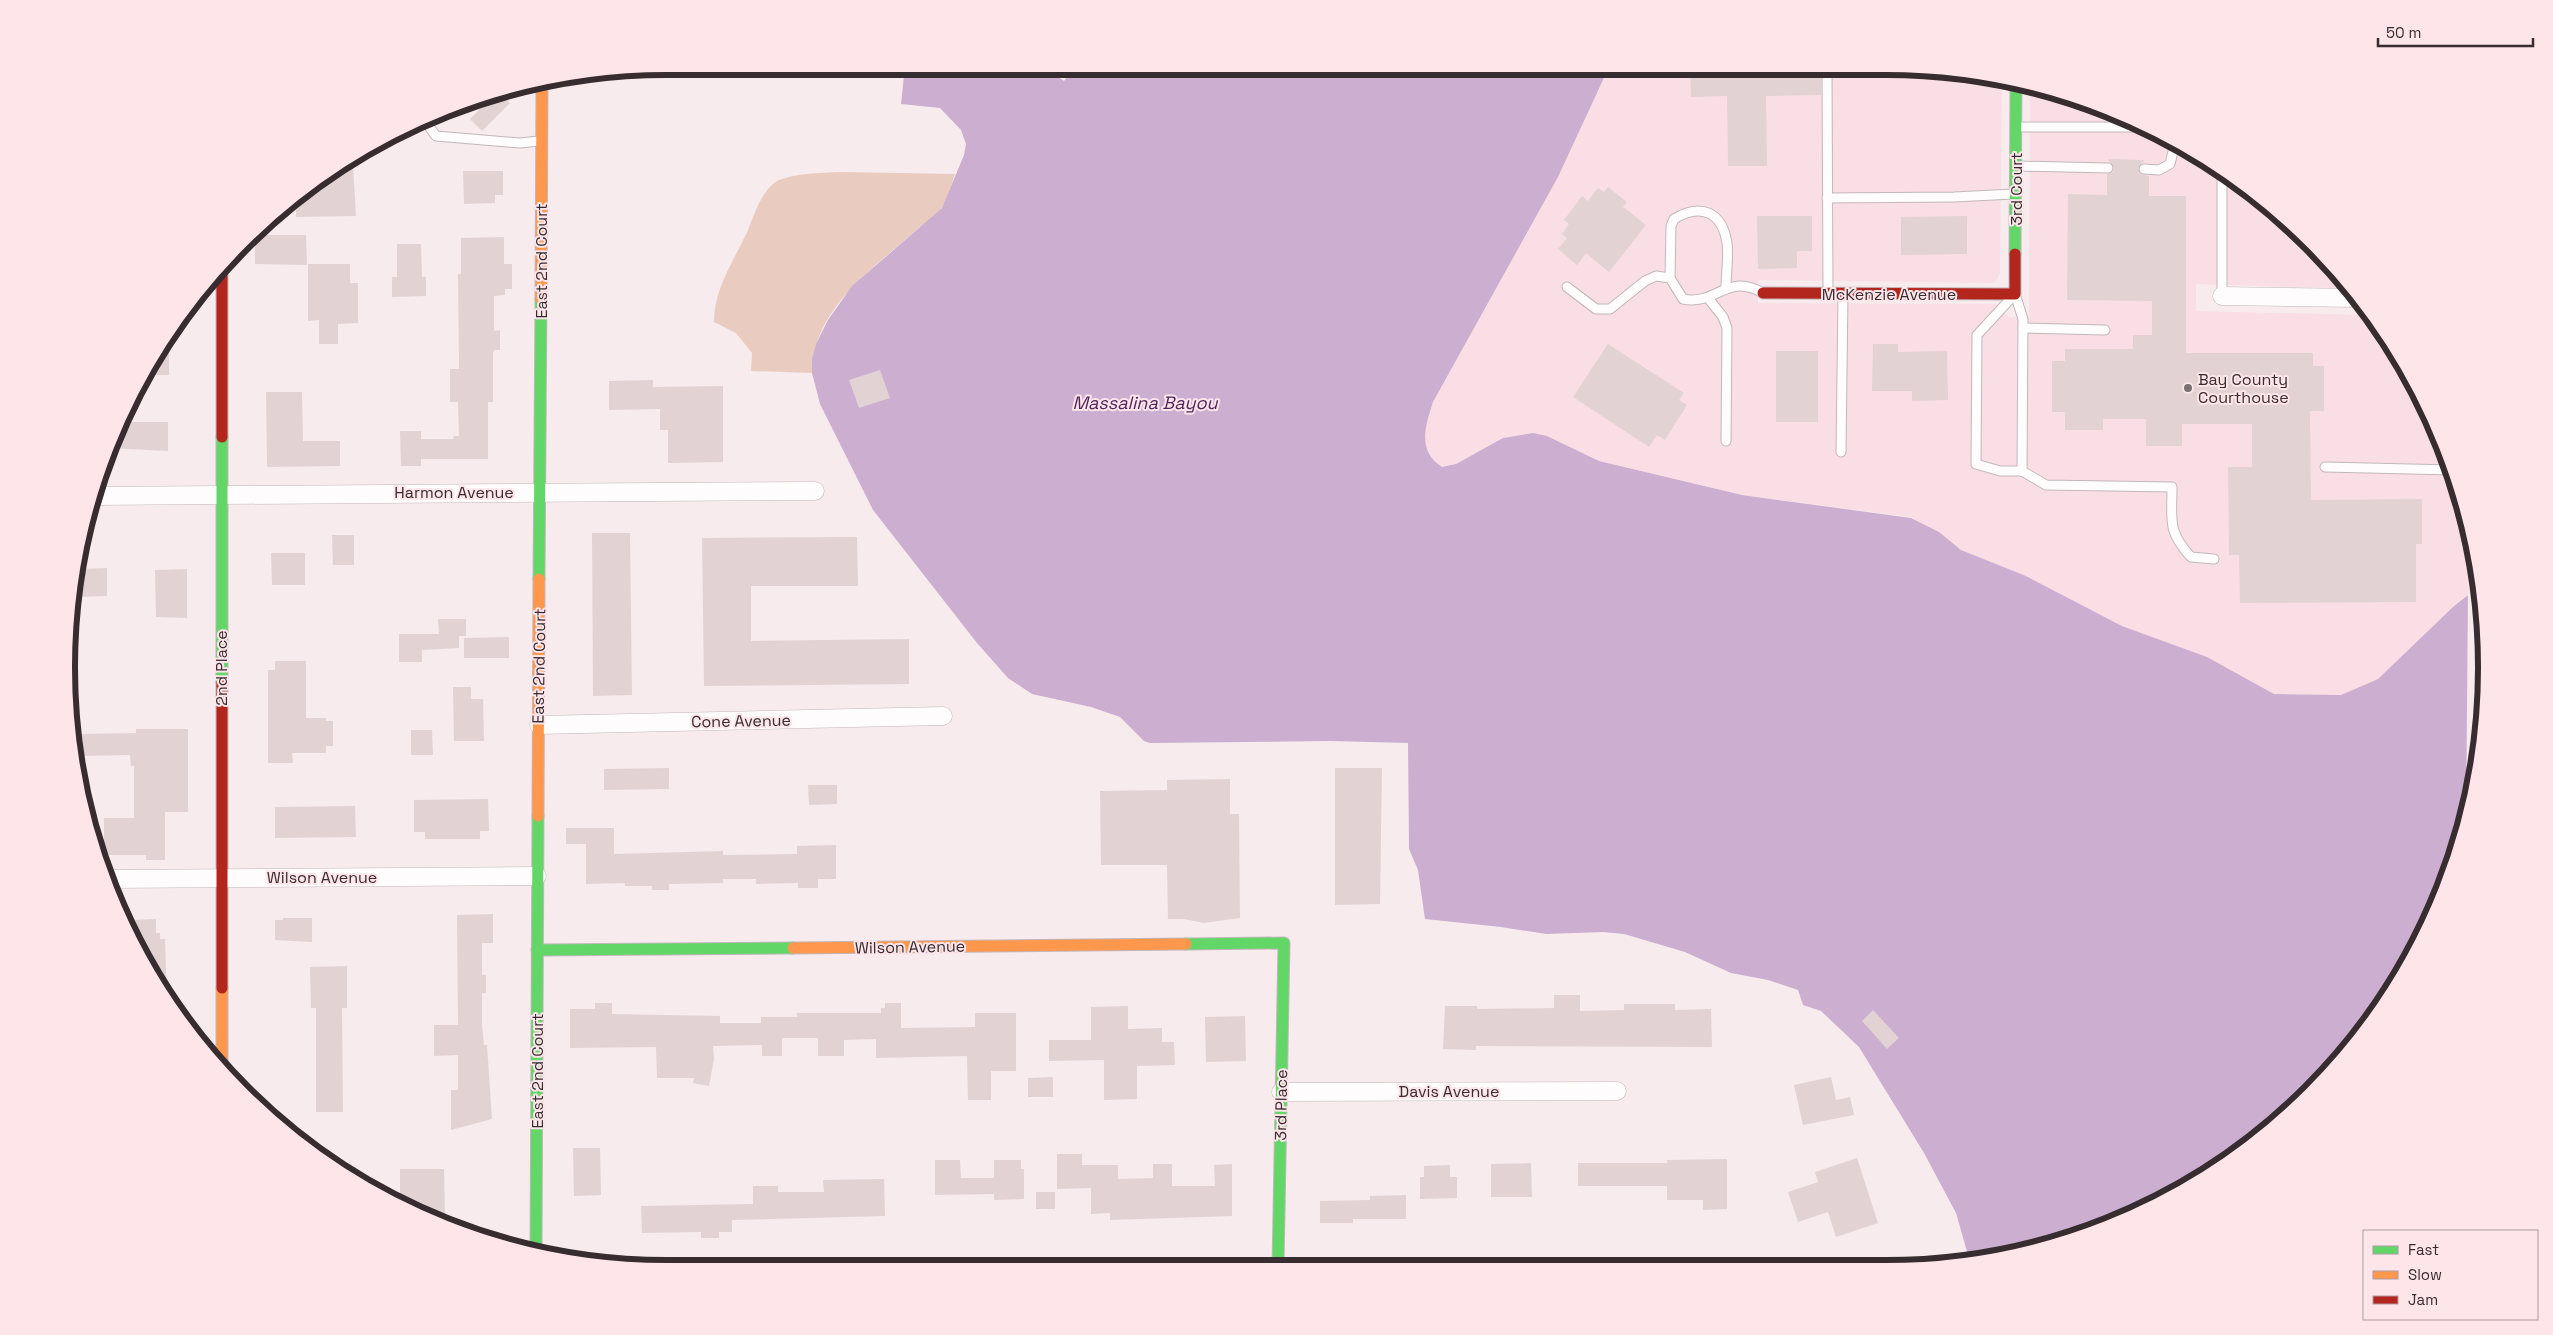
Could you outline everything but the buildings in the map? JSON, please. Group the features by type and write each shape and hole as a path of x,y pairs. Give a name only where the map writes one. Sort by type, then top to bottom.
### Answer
{"street":[{"name":"East 2nd Court","path":"536,1245 542,88"},
{"name":"3rd Court","path":"2015,294 2016,90"},
{"name":"2nd Place","path":"222,277 220,494 222,1058"},
{"name":"McKenzie Avenue","path":"1763,293 2015,294"},
{"path":"2222,296 2348,298"},
{"name":"Harmon Avenue","path":"100,496 541,491 815,491"},
{"name":"Cone Avenue","path":"539,725 944,716"},
{"name":"Wilson Avenue","path":"114,880 537,876"},
{"name":"Wilson Avenue","path":"537,950 1284,944"},
{"name":"3rd Place","path":"1278,1260 1284,944"},
{"name":"Davis Avenue","path":"1281,1092 1617,1091"}],"lane":[{"path":"1826,75 1828,293"},
{"path":"429,125 436,136 520,143 542,140"},
{"path":"2016,127 2128,127"},
{"path":"2144,169 2159,170 2170,164 2173,149"},
{"path":"2016,166 2108,168"},
{"path":"2222,180 2222,296"},
{"path":"1827,198 1954,197 2016,194"},
{"path":"1726,287 1727,244 1724,232 1717,221 1706,211 1697,209 1674,219 1670,226 1670,278 1683,299 1698,301 1708,298 1726,287 1753,288 1763,293"},
{"path":"1567,287 1596,309 1607,310 1617,305 1645,281 1656,276 1670,278"},
{"path":"1841,452 1843,294"},
{"path":"2015,294 2023,319 2022,471"},
{"path":"2015,294 1978,335 1976,464 2000,471 2022,471 2046,485 2172,487 2172,530 2180,545 2191,557 2214,559"},
{"path":"1708,298 1723,317 1727,328 1726,441"},
{"path":"2023,328 2106,330"},
{"path":"2325,466 2444,470"}],"shaded area":[{"path":"1605,75 1924,76 2002,86 2000,273 1996,281 1993,283 1758,280 1758,303 1995,304 2009,317 2029,318 2030,93 2076,106 2148,136 2182,154 2246,197 2276,222 2337,285 2333,288 2196,284 2196,311 2362,315 2399,371 2433,441 2447,477 2458,514 2465,544 2465,558 2468,558 2472,592 2454,606 2378,679 2341,695 2274,694 2207,658 2122,626 2026,576 1961,550 1911,517 1742,495 1599,461 1547,436 1474,453 1456,464 1442,467 1434,462 1424,443 1424,429 1433,402 1558,177"},
{"path":"840,172 955,174 947,199 940,210 863,276 833,310 822,330 815,350 812,373 751,371 752,353 736,333 714,322 717,298 721,286 761,199 773,184 779,180 795,176"}],"water":[{"name":"Massalina Bayou","path":"904,75 1055,75 1064,81 1069,75 1605,75 1558,177 1433,402 1425,438 1429,454 1434,461 1442,467 1456,464 1503,438 1533,433 1547,436 1599,461 1742,495 1911,518 1939,532 1961,550 2026,576 2122,626 2207,657 2274,694 2341,695 2378,679 2454,606 2472,592 2467,783 2447,858 2417,930 2399,964 2356,1028 2331,1058 2276,1113 2215,1160 2182,1181 2148,1199 2076,1229 2001,1249 1968,1254 1956,1213 1924,1153 1859,1047 1821,1011 1803,1005 1798,990 1768,980 1731,973 1685,952 1624,934 1603,932 1546,934 1425,919 1418,870 1409,849 1408,743 1331,741 1150,743 1144,741 1120,717 1091,707 1032,694 1008,678 977,643 873,510 820,404 812,373 812,359 816,344 828,320 852,286 942,208 964,155 966,144 961,130 940,108 901,104"}],"pier":[{"path":"2473,589 2477,629 2478,668 2477,706 2466,786 2468,592"}],"traffic: fast":[{"path":"2015,254 2016,90"},
{"path":"539,579 541,299"},
{"path":"222,437 222,682"},
{"path":"536,1245 538,816"},
{"path":"1186,944 1284,943 1278,1260"},
{"path":"537,950 793,948"}],"traffic: slow":[{"path":"541,299 542,88"},
{"path":"538,816 539,579"},
{"path":"793,948 1186,944"},
{"path":"222,988 222,1058"}],"traffic: jam":[{"path":"1763,293 2015,294 2015,254"},
{"path":"222,277 222,437"},
{"path":"222,682 222,988"}],"place":[{"name":"Bay County Courthouse","path":"2188,388"}]}
